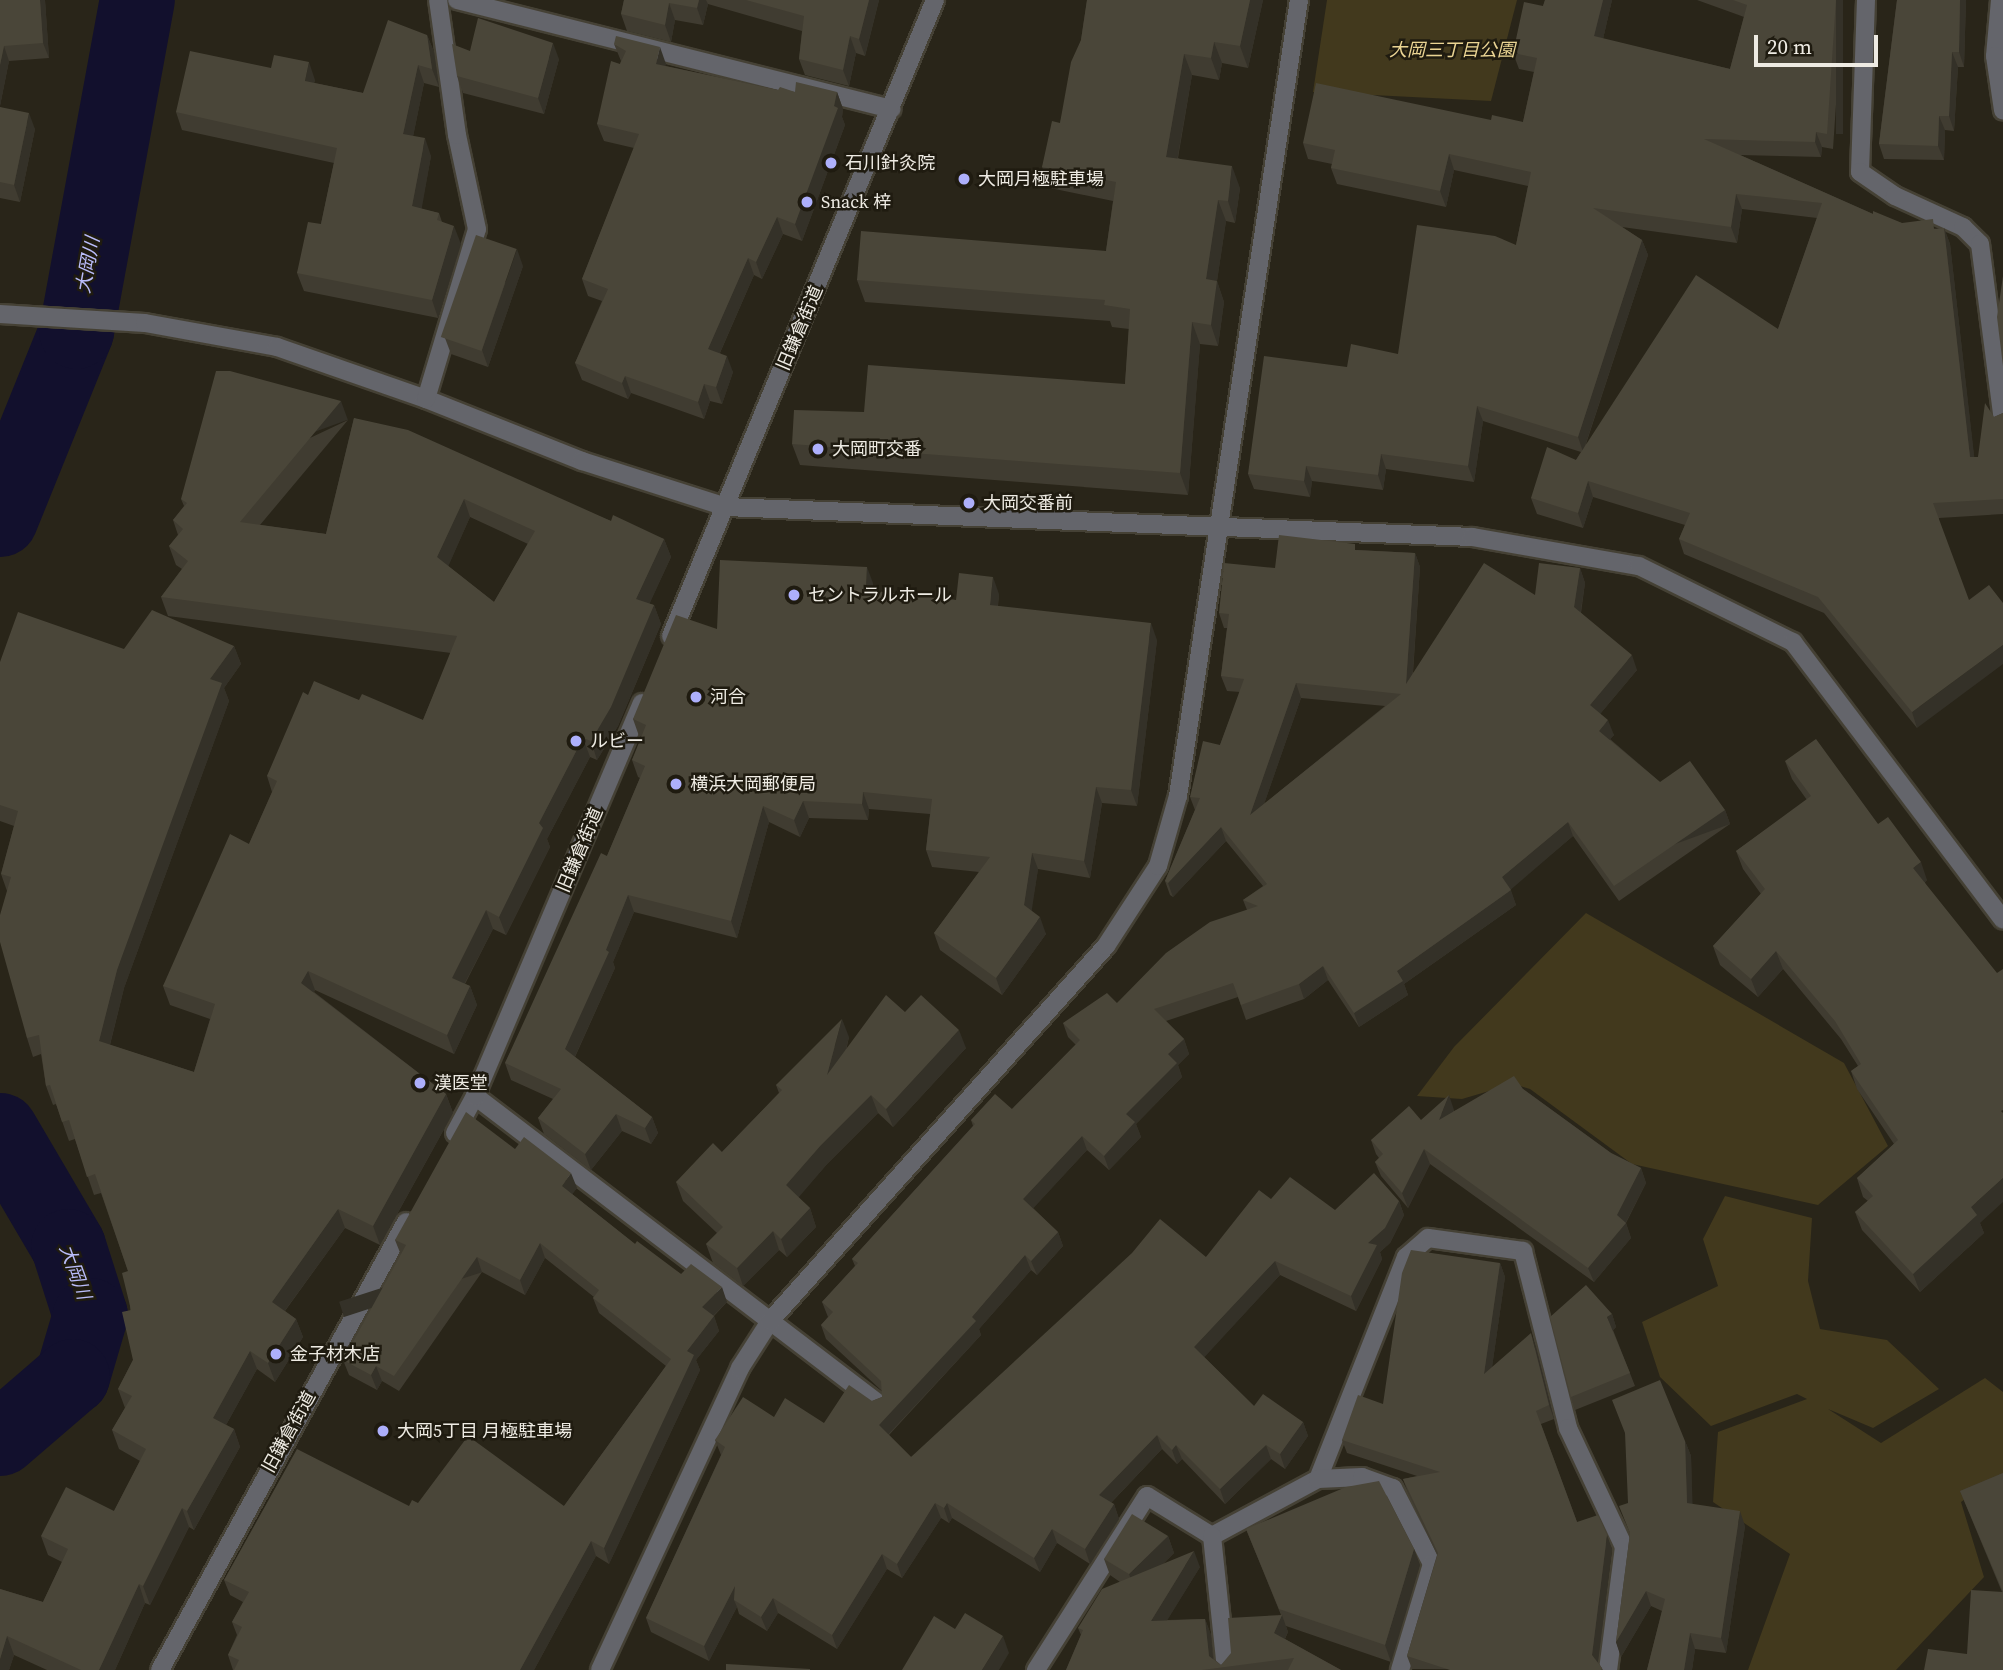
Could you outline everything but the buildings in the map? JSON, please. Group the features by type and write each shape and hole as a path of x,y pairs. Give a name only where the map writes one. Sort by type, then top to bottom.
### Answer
{"street":[{"path":"426,399 477,229 457,135 438,0"},
{"path":"457,0 892,109"},
{"name":"旧鎌倉街道","path":"661,659 892,109 935,0"},
{"path":"600,1670 740,1368 770,1321 1106,947 1158,866 1178,796 1299,0"},
{"path":"1866,0 1860,172 1895,196 1963,226 1980,244 2003,422"},
{"path":"2000,0 1995,55 2003,110"},
{"path":"3,314 145,323 277,347 426,399 582,461 726,506 1472,537 1639,566 1793,642 2003,920"},
{"name":"旧鎌倉街道","path":"448,1144 475,1096 650,684"},
{"path":"475,1096 879,1404"},
{"name":"旧鎌倉街道","path":"160,1670 416,1204"},
{"path":"1318,1479 1406,1257 1428,1238 1523,1251 1568,1428 1624,1547 1608,1670"},
{"path":"1212,1536 1318,1479 1362,1478 1393,1488 1432,1564 1400,1670"},
{"path":"1036,1670 1147,1496 1212,1536"},
{"path":"1212,1536 1226,1670"}],"green space":[{"name":"大岡三丁目公園","path":"1327,0 1517,0 1491,101 1313,92"},
{"path":"1586,913 1844,1063 1888,1146 1818,1205 1632,1164 1530,1089 1513,1084 1462,1099 1417,1096 1454,1047"},
{"path":"1725,1196 1812,1218 1808,1281 1820,1329 1887,1340 1939,1389 1873,1428 1828,1409 1881,1443 1985,1378 2003,1392 2003,1474 1961,1502 1984,1577 1896,1670 1748,1670 1790,1554 1713,1502 1718,1432 1807,1399 1797,1394 1711,1426 1660,1377 1642,1322 1718,1286 1703,1239"}],"waterway":[{"name":"大岡川","path":"0,519 76,331 137,0"},
{"name":"大岡川","path":"0,1130 68,1246 90,1315 72,1376 0,1438"}],"place":[{"name":"石川針灸院","path":"831,163"},
{"name":"大岡月極駐車場","path":"964,179"},
{"name":"Snack 梓","path":"807,202"},
{"name":"大岡町交番","path":"818,449"},
{"name":"大岡交番前","path":"969,503"},
{"name":"セントラルホール","path":"794,595"},
{"name":"河合","path":"696,697"},
{"name":"ルビー","path":"576,741"},
{"name":"横浜大岡郵便局","path":"676,784"},
{"name":"漢医堂","path":"420,1083"},
{"name":"金子材木店","path":"276,1354"},
{"name":"大岡5丁目 月極駐車場","path":"383,1431"}]}
